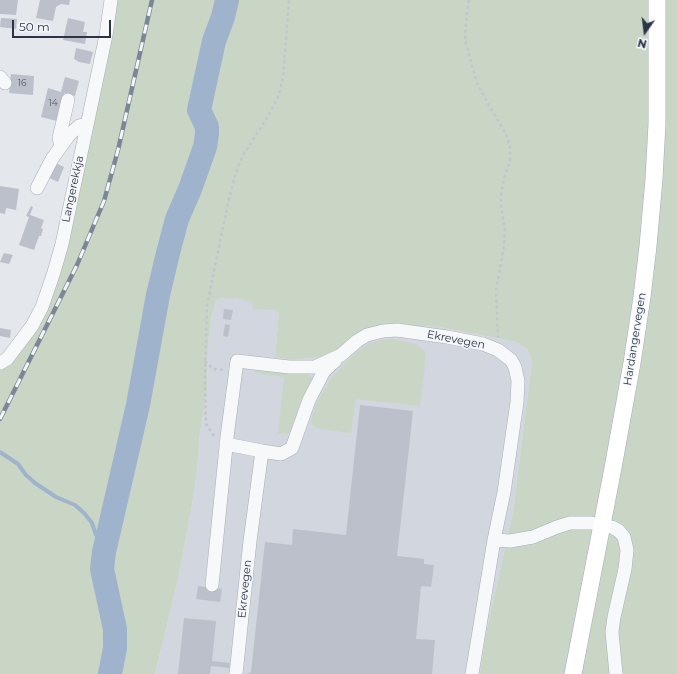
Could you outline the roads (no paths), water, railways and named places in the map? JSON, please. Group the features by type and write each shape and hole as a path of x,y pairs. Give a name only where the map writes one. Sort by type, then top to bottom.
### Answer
{"main road":[{"name":"Hardangervegen","path":"573,674 615,460 642,297 652,201 657,124 657,0"}],"street":[{"name":"Langerekkja","path":"0,363 10,354 32,326 49,289 62,244 106,35 111,0"},
{"path":"62,146 59,138 68,100"},
{"path":"37,188 45,171 74,130 79,126 87,124"},
{"name":"Ekrevegen","path":"236,674 250,541 262,451 281,454 292,448 309,400 324,371 341,355 357,341 367,335 383,331 397,330 483,344 498,350 511,360 515,367 518,381 517,402 504,492 494,540 472,674"},
{"name":"Ekrevegen","path":"226,440 237,361 289,367 315,367 341,355"},
{"path":"212,585 226,440 262,451"},
{"path":"494,540 510,541 533,537 557,527 570,524 592,523"},
{"path":"612,527 619,530 624,537 627,550 625,569 612,632 616,674"}],"waterway":[{"path":"110,674 115,648 115,629 102,569 104,552 138,405 158,295 168,253 177,219 190,189 205,147 207,127 199,110 214,41 223,17 227,0"},
{"path":"0,452 18,464 26,475 35,483 56,497 75,505 84,513 92,523 96,535 103,546 104,552"}],"railway":[{"path":"0,419 77,265 104,201 118,150 152,0"}]}
